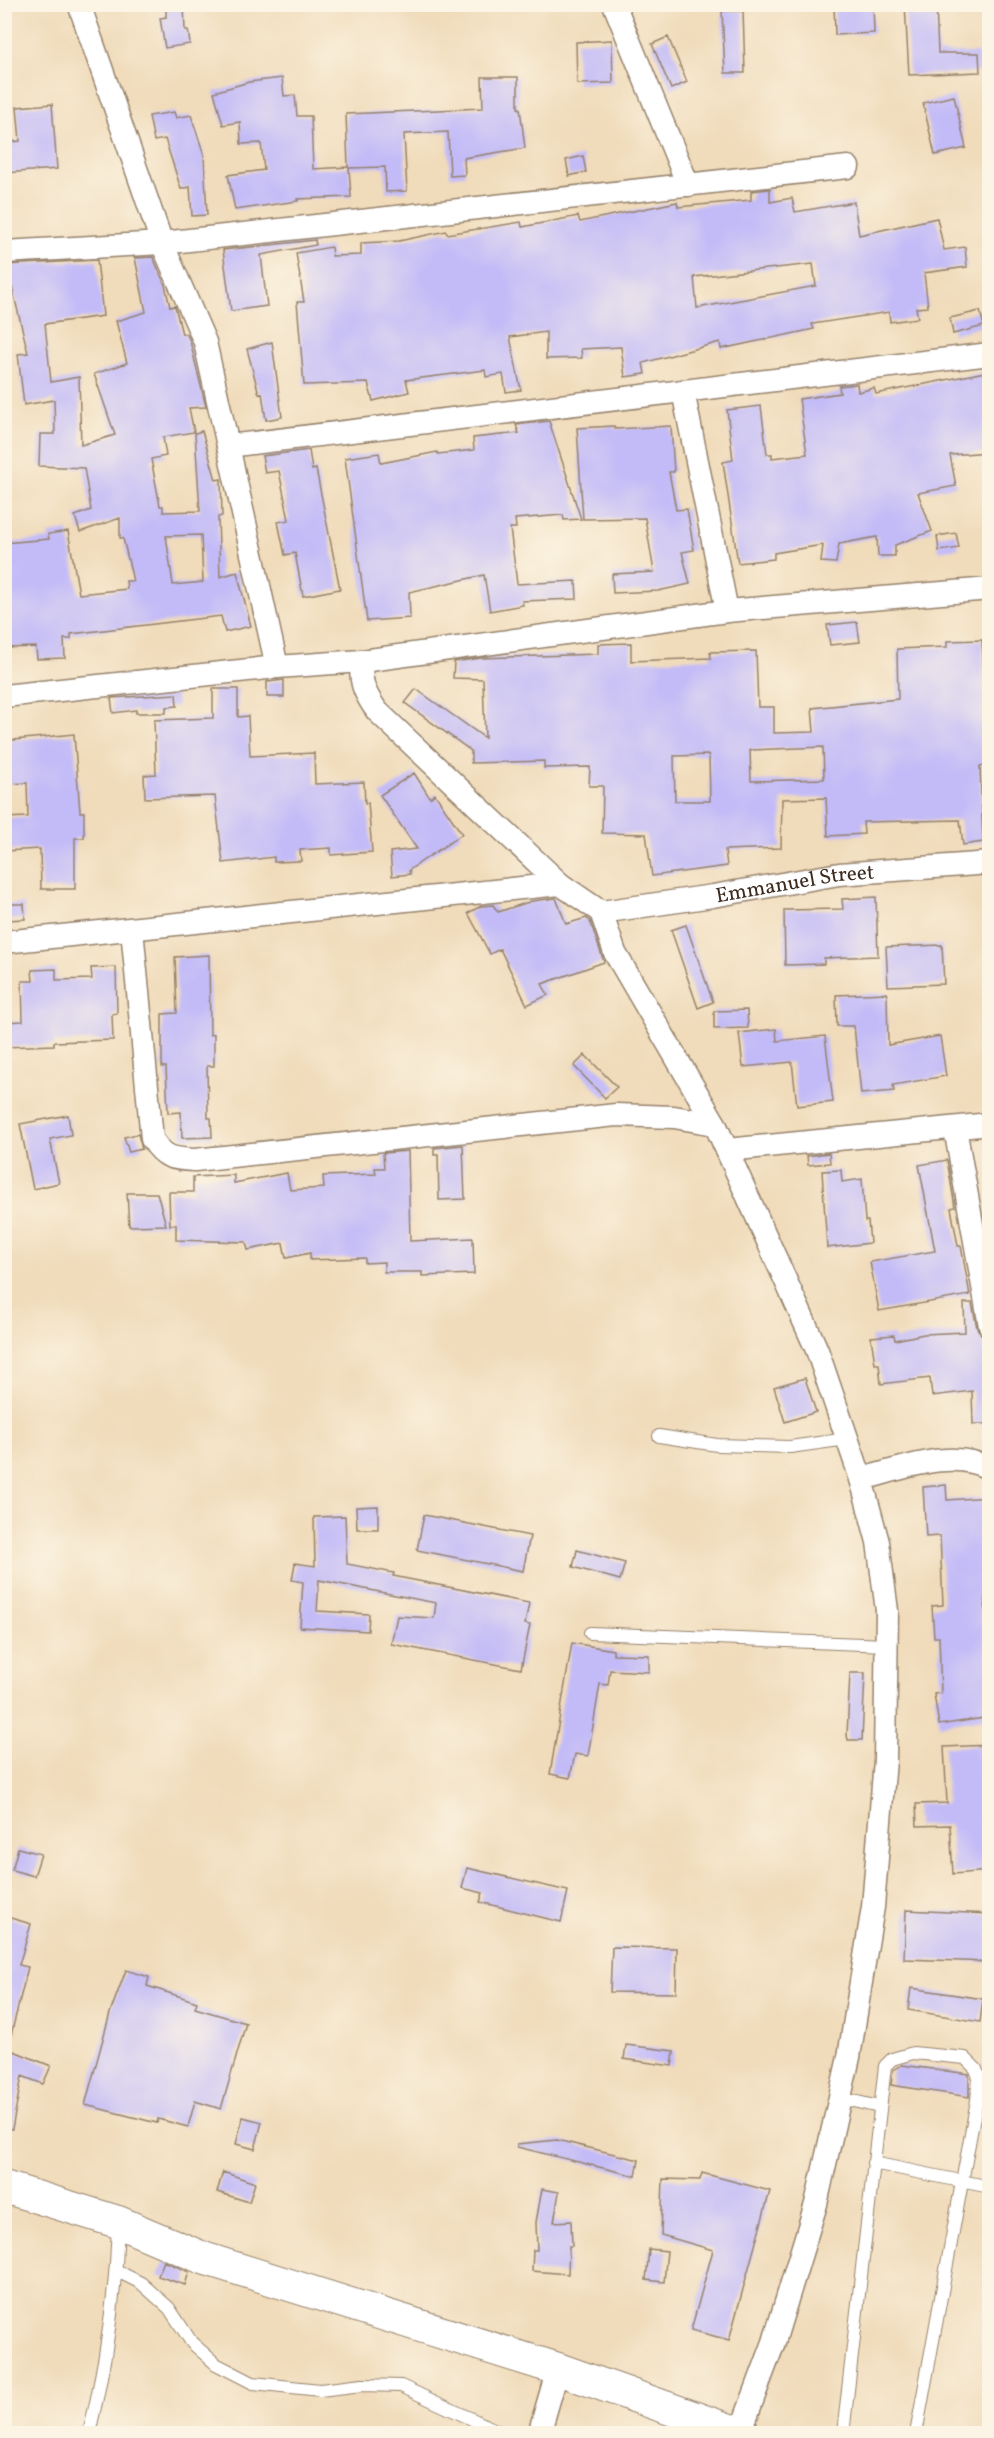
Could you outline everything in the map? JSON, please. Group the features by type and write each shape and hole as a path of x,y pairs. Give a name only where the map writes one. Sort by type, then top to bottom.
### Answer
{"main road":[{"path":"4,2187 118,2222 203,2258 558,2369 741,2433"}],"street":[{"path":"79,4 162,243 205,342 277,667"},
{"path":"614,4 688,185"},
{"path":"4,252 162,243 848,167"},
{"path":"228,446 990,354"},
{"path":"682,391 727,611"},
{"path":"4,696 277,667 362,661 727,611 990,589"},
{"path":"362,661 360,678 367,697 377,711 560,884 601,912 615,953 715,1124 818,1350 861,1479 878,1542 884,1573 887,1611 885,1760 873,1907 849,2057 816,2204 774,2342 741,2433"},
{"name":"Emmanuel Street","path":"601,912 713,896 839,874 990,863"},
{"path":"4,942 560,884"},
{"path":"132,929 152,1139 161,1152 175,1159 195,1160 616,1115 674,1117 715,1124"},
{"path":"727,1150 990,1124"},
{"path":"955,1128 990,1326"},
{"path":"861,1479 932,1462 956,1460 978,1462 990,1469"},
{"path":"539,2433 558,2369"}],"lane":[{"path":"659,1436 717,1445 790,1447 847,1439"},
{"path":"590,1633 886,1645"},
{"path":"843,2433 885,2066 892,2059 913,2053 965,2058 976,2068 979,2078 963,2182 916,2433"},
{"path":"840,2098 879,2107"},
{"path":"873,2163 990,2187"},
{"path":"89,2433 109,2341 117,2271 118,2222"},
{"path":"117,2271 141,2283 169,2308 192,2343 216,2364 253,2383 320,2390 362,2385 401,2386 504,2433"}],"building":[{"path":"166,4 184,4 185,30 188,30 190,44 165,48 160,18 166,17"},
{"path":"834,4 873,4 874,33 835,35"},
{"path":"905,4 936,4 938,53 979,53 980,72 909,75"},
{"path":"722,11 743,11 745,73 725,73"},
{"path":"668,37 687,82 671,89 652,44"},
{"path":"612,40 613,83 577,84 576,42"},
{"path":"482,77 518,77 518,108 520,108 525,148 464,158 465,175 450,176 448,132 404,134 407,191 386,192 385,167 349,168 351,197 297,199 298,201 235,210 228,175 264,170 261,143 241,144 240,122 223,125 214,92 249,82 282,78 284,96 295,95 297,116 311,116 313,169 348,167 346,114 483,108"},
{"path":"954,96 966,148 935,155 923,103"},
{"path":"52,104 57,169 4,173 4,143 20,141 17,107"},
{"path":"174,112 176,118 191,115 204,155 207,215 192,216 190,187 181,189 165,139 154,141 149,116"},
{"path":"583,156 586,172 569,176 566,160"},
{"path":"770,189 770,202 792,198 795,212 854,202 859,235 937,218 944,250 965,247 967,267 924,273 928,307 916,308 918,318 890,322 889,312 812,324 814,329 721,349 720,342 643,363 645,374 625,377 621,347 581,349 582,358 546,359 546,332 510,337 521,390 506,392 503,374 486,377 485,370 406,380 409,392 373,401 368,383 304,385 297,302 304,302 296,253 331,247 332,256 361,255 361,243 399,241 446,231 447,234 521,222 522,227 578,216 580,222 677,202 678,207 751,200 751,191","holes":["813,264 816,286 697,308 694,277"]},
{"path":"315,240 316,245 261,255 267,306 231,311 223,250"},
{"path":"153,257 165,285 170,307 175,306 182,334 186,333 190,341 206,407 189,408 194,432 163,437 166,456 151,459 160,506 163,506 163,512 200,511 195,433 202,431 216,480 221,479 222,516 218,517 220,577 237,572 251,626 225,632 221,616 71,634 71,639 64,639 65,658 37,659 36,647 4,648 4,543 49,539 48,534 68,531 79,594 127,589 126,581 133,581 123,538 120,538 120,518 80,532 75,516 91,510 84,468 39,466 40,434 55,434 54,400 24,405 18,354 28,353 12,287 4,287 4,265 97,260 103,316 45,324 51,382 79,377 81,445 115,435 94,374 127,363 116,321 146,312 135,258","holes":["201,535 203,582 173,585 166,536"]},
{"path":"980,311 984,326 953,334 950,318"},
{"path":"272,342 282,417 266,420 262,393 259,394 247,349"},
{"path":"990,371 990,452 950,455 956,486 918,493 932,531 895,545 895,556 878,556 877,537 839,544 836,563 821,562 823,545 774,553 774,559 738,563 723,462 733,460 727,410 761,406 767,454 772,454 772,458 807,454 799,399 840,393 839,386 857,384 858,392 874,388 876,394"},
{"path":"549,421 581,519 564,520 563,515 515,519 516,528 510,528 517,584 576,581 577,599 522,601 523,605 490,611 484,575 409,592 410,618 367,621 345,458 379,453 381,463 437,452 438,454 474,450 473,438 519,433 516,425"},
{"path":"614,426 615,429 671,426 674,472 669,472 676,510 687,509 694,550 682,552 690,584 658,591 613,593 612,574 654,572 645,518 583,519 577,428"},
{"path":"309,450 312,470 316,469 340,589 303,596 295,553 285,555 278,522 289,520 279,471 265,473 262,456"},
{"path":"956,533 959,548 939,551 937,536"},
{"path":"857,622 860,642 830,645 827,625"},
{"path":"982,640 985,692 990,691 990,766 980,766 983,842 963,845 960,820 863,822 864,834 828,836 826,798 782,799 781,848 725,850 727,866 652,876 646,834 602,833 603,786 589,786 590,767 544,768 544,761 471,763 471,751 405,703 416,689 485,738 483,679 453,678 454,662 481,658 598,654 598,644 631,643 631,661 711,658 710,652 756,651 758,707 774,707 774,733 814,732 812,708 898,699 897,649 947,647 947,641","holes":["823,747 824,779 751,781 750,750","709,755 710,801 675,801 674,756"]},
{"path":"284,680 284,697 267,697 267,682"},
{"path":"213,689 238,689 238,717 248,716 250,756 314,753 315,784 364,782 372,852 331,855 331,848 300,850 301,861 274,862 274,857 223,863 215,796 145,798 144,775 156,774 154,720 213,718"},
{"path":"176,694 177,706 166,707 166,713 136,713 136,710 113,713 111,698"},
{"path":"74,734 80,812 84,812 84,838 75,838 75,889 41,889 40,849 4,851 4,818 28,817 27,783 4,784 4,741"},
{"path":"414,773 430,798 435,794 462,834 409,870 410,874 392,876 390,852 417,849 380,795"},
{"path":"876,897 878,956 824,958 824,964 785,965 784,910 843,909 842,899"},
{"path":"556,898 566,924 586,918 590,921 604,962 542,984 548,995 527,1005 500,949 490,954 468,913 481,906 493,905 498,912 532,901"},
{"path":"5,904 24,904 25,919 6,920"},
{"path":"686,925 713,1002 698,1008 671,930"},
{"path":"942,945 944,984 888,986 886,947"},
{"path":"209,955 210,1035 214,1034 214,1066 207,1066 208,1118 211,1118 212,1137 182,1138 181,1112 168,1113 166,1067 162,1067 162,1014 177,1013 175,957"},
{"path":"116,967 117,1013 112,1014 113,1040 4,1047 4,1022 23,1021 22,981 33,981 32,970 56,969 56,980 92,979 91,968"},
{"path":"887,993 888,1045 940,1036 946,1076 893,1085 894,1091 861,1094 854,1026 837,1026 836,995"},
{"path":"747,1010 748,1028 714,1029 714,1011"},
{"path":"776,1029 777,1041 825,1036 833,1102 797,1106 792,1062 743,1067 739,1033"},
{"path":"585,1055 617,1087 605,1098 574,1066"},
{"path":"68,1115 71,1135 50,1139 59,1183 33,1189 20,1124"},
{"path":"138,1134 142,1149 129,1152 124,1137"},
{"path":"463,1145 465,1199 439,1200 438,1155 434,1155 434,1148"},
{"path":"408,1151 410,1241 473,1238 474,1274 422,1276 422,1272 384,1272 384,1262 365,1263 365,1258 310,1260 310,1253 286,1258 283,1243 248,1250 246,1242 176,1240 176,1224 170,1225 169,1192 193,1192 193,1177 234,1175 234,1183 287,1173 290,1190 324,1188 323,1176 376,1174 375,1168 384,1168 383,1153"},
{"path":"829,1153 830,1163 808,1165 807,1156"},
{"path":"947,1160 955,1207 951,1208 970,1295 879,1311 870,1262 935,1251 919,1165"},
{"path":"841,1170 842,1182 862,1179 865,1221 868,1221 870,1243 827,1248 822,1171"},
{"path":"127,1193 157,1193 166,1225 129,1226"},
{"path":"964,1303 972,1303 977,1328 983,1337 990,1396 990,1424 973,1424 972,1391 932,1396 930,1378 881,1384 879,1364 875,1364 871,1337 894,1335 895,1340 924,1334 965,1332"},
{"path":"805,1378 816,1412 785,1422 774,1387"},
{"path":"946,1485 947,1500 990,1497 990,1597 985,1597 987,1640 990,1639 990,1717 939,1725 934,1694 941,1693 939,1637 934,1637 932,1606 943,1605 940,1536 926,1537 923,1487"},
{"path":"378,1506 378,1529 357,1529 356,1507"},
{"path":"424,1515 530,1536 523,1571 417,1550"},
{"path":"345,1516 347,1564 394,1573 393,1576 529,1603 525,1624 530,1625 521,1669 391,1644 397,1616 434,1618 436,1603 319,1580 317,1611 369,1614 368,1631 300,1627 303,1582 292,1580 295,1563 315,1566 314,1517"},
{"path":"577,1550 625,1563 620,1580 573,1567"},
{"path":"572,1643 613,1650 613,1654 649,1655 649,1672 610,1670 608,1685 600,1684 588,1756 575,1754 570,1778 550,1774"},
{"path":"850,1673 865,1673 862,1740 848,1740 847,1735"},
{"path":"990,1745 990,1871 953,1874 950,1825 917,1826 916,1804 947,1803 944,1747"},
{"path":"18,1848 41,1854 34,1876 12,1870"},
{"path":"467,1868 568,1891 561,1922 480,1902 483,1893 462,1888"},
{"path":"906,1910 990,1914 990,1962 904,1959"},
{"path":"4,1916 31,1924 19,1965 28,1967 10,2039 4,2038 4,1961 8,1950 4,1949"},
{"path":"612,1947 677,1948 676,1993 610,1992"},
{"path":"126,1970 149,1977 147,1986 197,2002 195,2008 246,2023 221,2109 195,2101 188,2127 158,2119 157,2123 85,2105 110,2013"},
{"path":"911,1988 983,1999 980,2022 908,2010"},
{"path":"626,2045 674,2051 672,2066 624,2059"},
{"path":"4,2047 51,2066 43,2084 22,2076 12,2129 4,2128"},
{"path":"902,2065 969,2074 969,2097 891,2085 893,2070"},
{"path":"243,2117 262,2122 255,2149 236,2144"},
{"path":"557,2140 639,2160 636,2176 517,2147 517,2144"},
{"path":"223,2172 255,2183 249,2202 217,2192"},
{"path":"702,2173 770,2191 729,2340 691,2330 713,2250 661,2235 663,2179 700,2180"},
{"path":"542,2189 559,2192 554,2222 571,2221 572,2246 569,2246 568,2274 532,2271 533,2250 537,2250 536,2222"},
{"path":"649,2249 667,2251 664,2282 646,2280"},
{"path":"164,2261 189,2272 185,2285 158,2276"}]}
